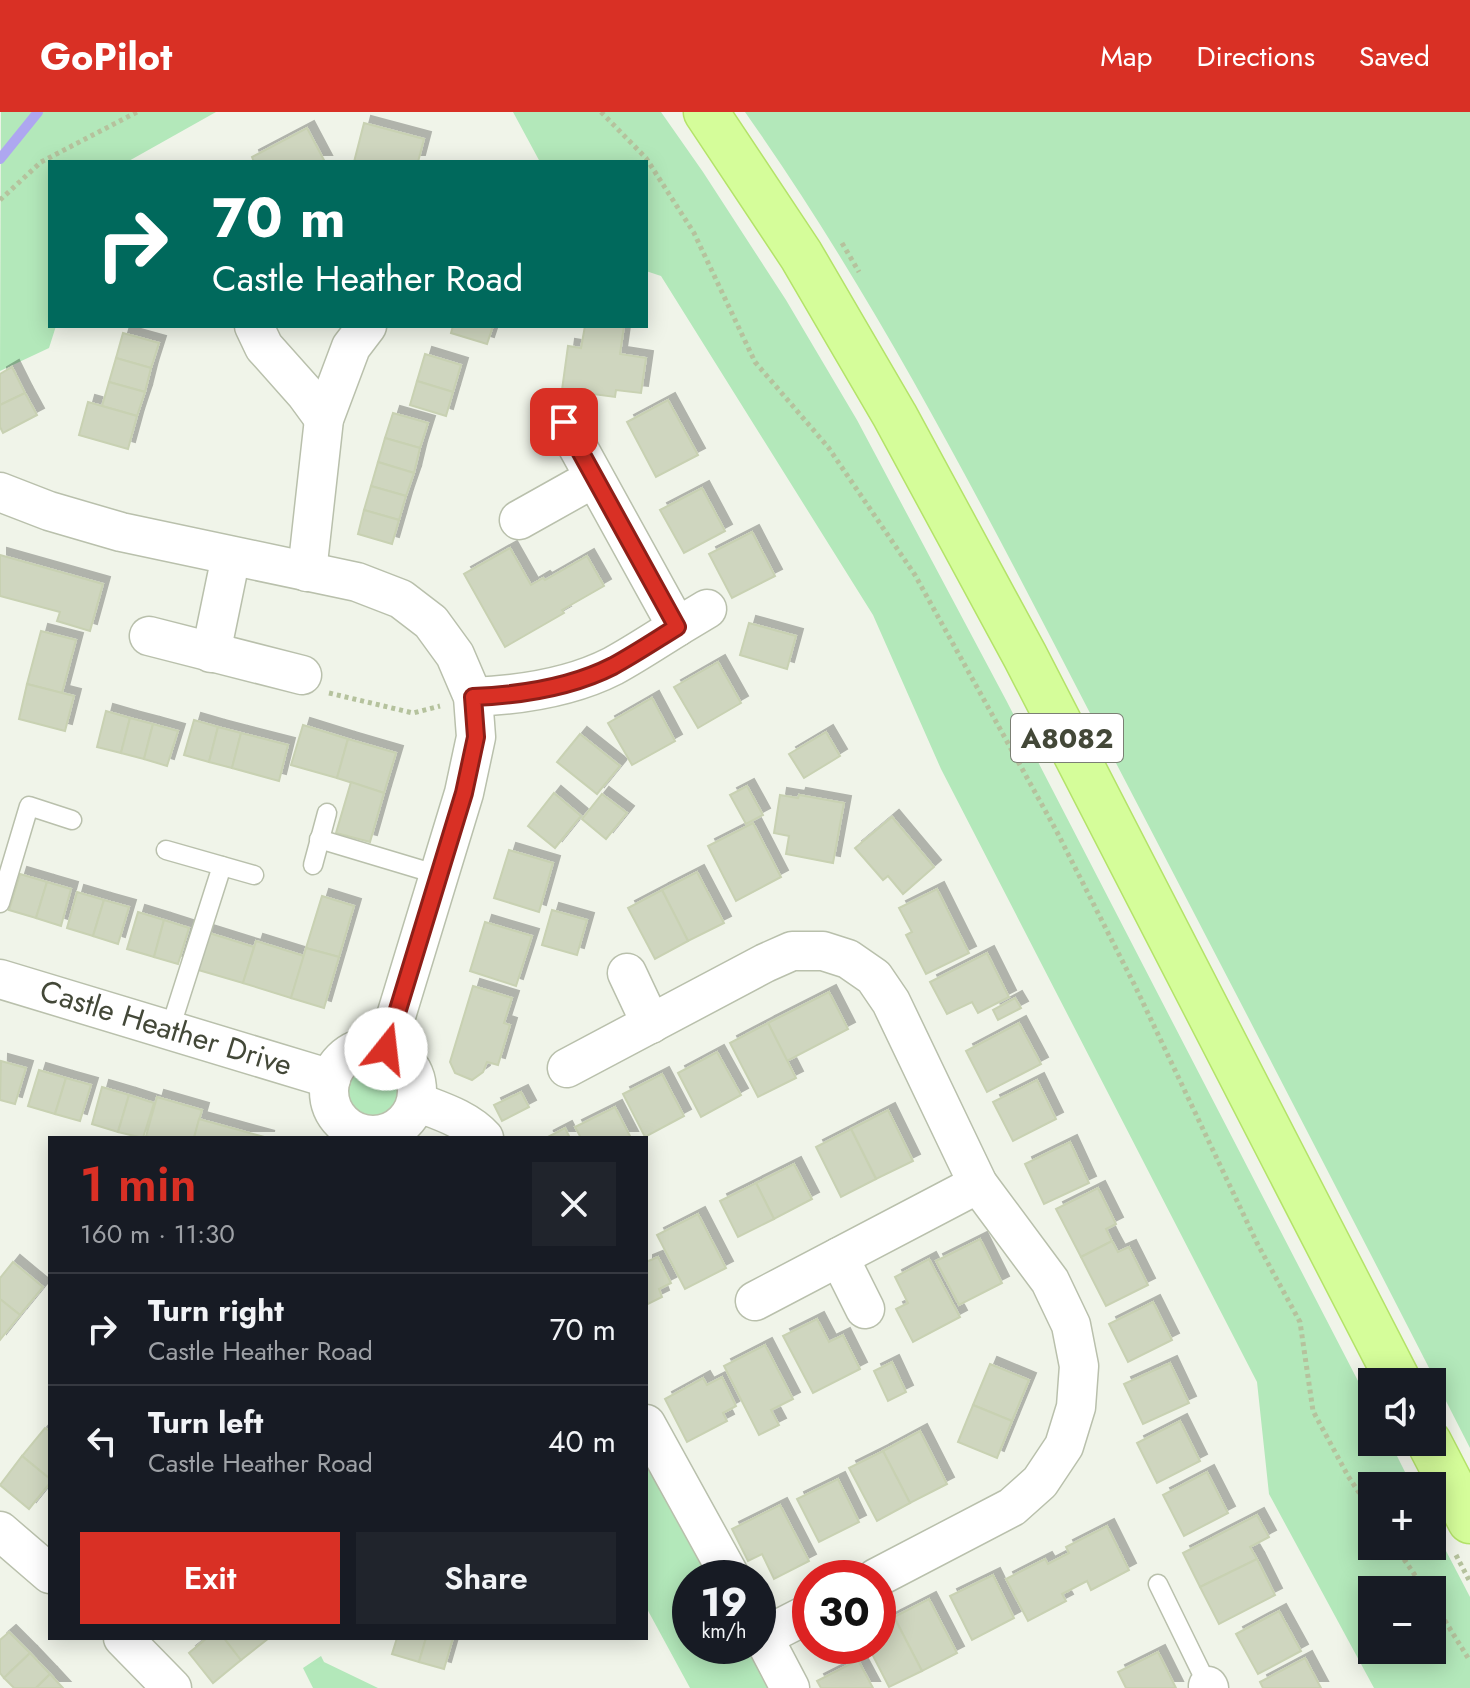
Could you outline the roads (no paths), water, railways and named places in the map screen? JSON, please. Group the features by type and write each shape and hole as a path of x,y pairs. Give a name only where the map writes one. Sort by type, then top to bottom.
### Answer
{"main road":[{"name":"A8082","path":"706,112 801,255 895,416 1025,656 1392,1368"},
{"path":"1436,1456 1470,1521"}],"street":[{"path":"255,328 264,347 324,419"},
{"path":"307,572 324,419 351,347 365,328"},
{"path":"473,697 503,696 562,686 611,667 692,618 594,478 564,422"},
{"path":"519,520 594,478"},
{"path":"0,492 49,511 121,532 357,582 401,599 431,622 455,655 473,697 476,737 464,793 386,1049 408,1064 415,1076 417,1102 453,1116 482,1136"},
{"path":"211,653 231,556"},
{"path":"149,636 302,675"},
{"path":"567,1068 792,951 823,951 848,959 874,977 891,1002 978,1184 1050,1281 1071,1325 1079,1366 1076,1407 1064,1446 1040,1482 1012,1507 896,1568"},
{"path":"627,973 651,1024"},
{"name":"Castle Heather Drive","path":"0,979 331,1079"},
{"name":"Castle Heather Drive","path":"386,1049 359,1049 346,1056 337,1066 329,1092 337,1117 358,1136 373,1136 400,1127 417,1102"},
{"path":"755,1301 978,1184"},
{"path":"839,1257 865,1309"},
{"path":"648,1428 721,1560"},
{"path":"0,1531 48,1572"},
{"path":"125,1640 172,1688"},
{"path":"776,1661 790,1688"}],"lane":[{"path":"0,903 29,806 72,820"},
{"path":"313,865 327,813"},
{"path":"319,839 439,875"},
{"path":"166,850 254,875"},
{"path":"170,1029 222,866"},
{"path":"1158,1584 1208,1687"}],"waterway":[{"path":"0,159 38,112"}]}
